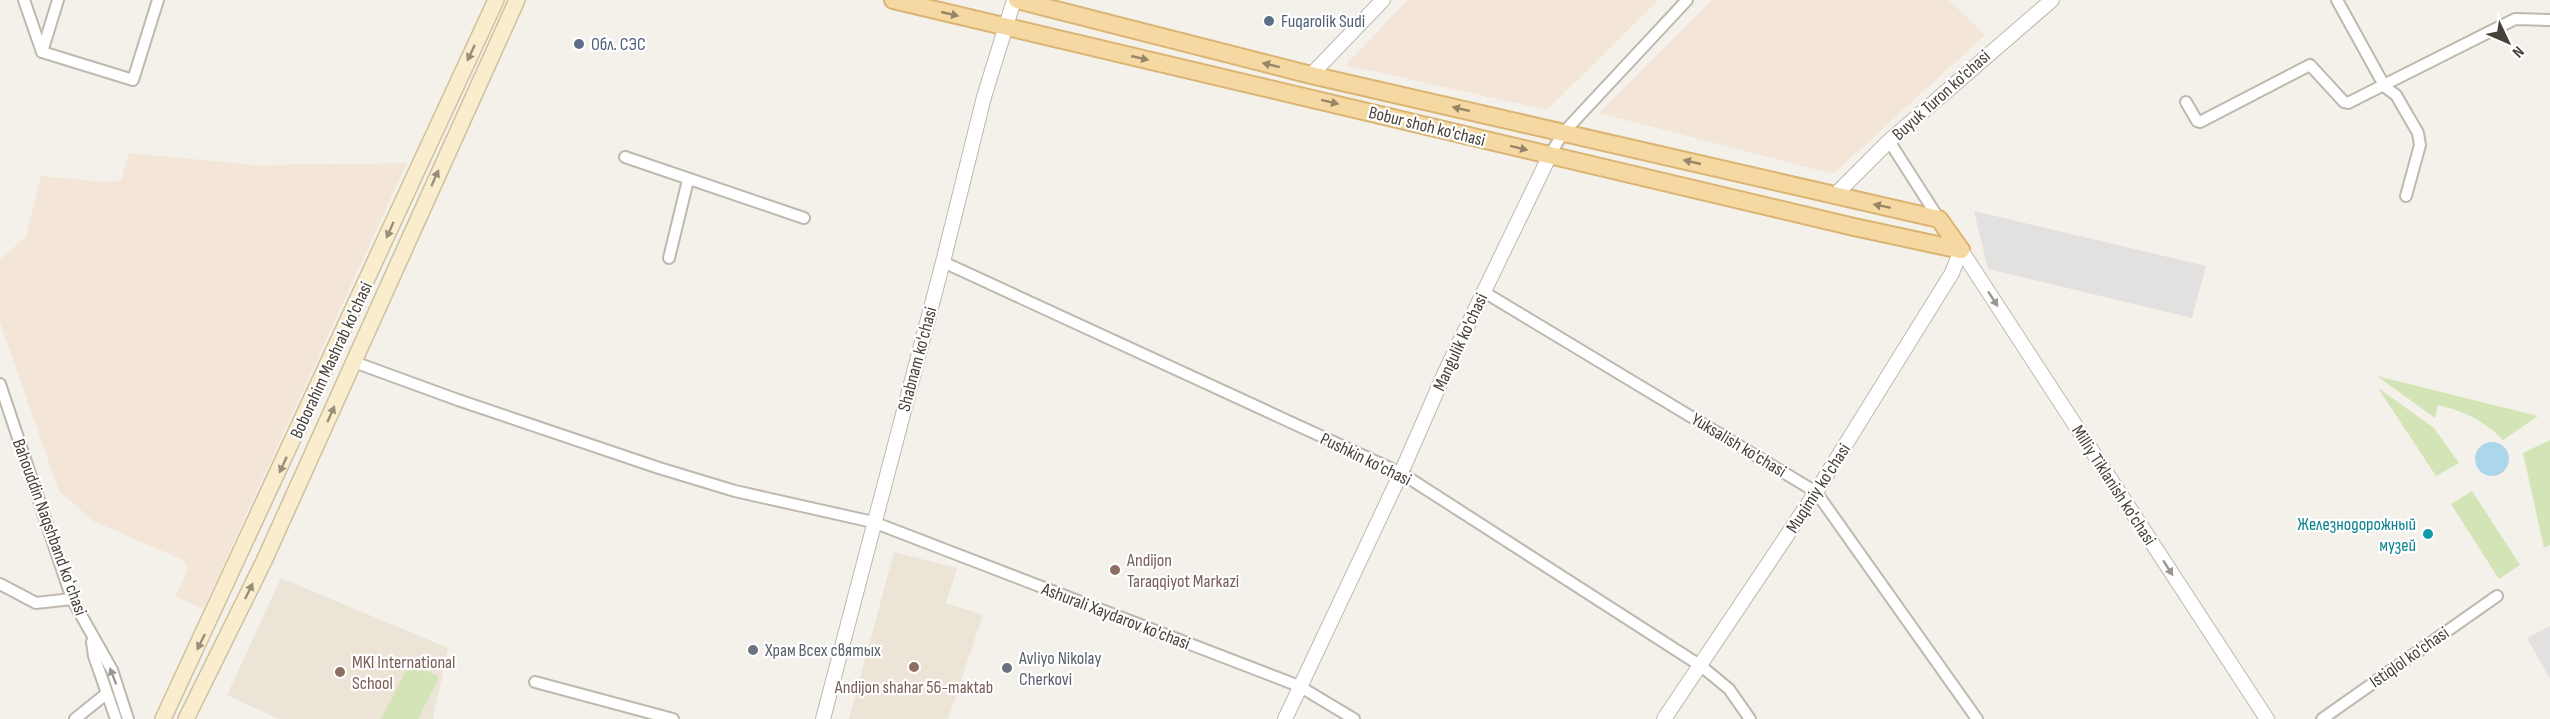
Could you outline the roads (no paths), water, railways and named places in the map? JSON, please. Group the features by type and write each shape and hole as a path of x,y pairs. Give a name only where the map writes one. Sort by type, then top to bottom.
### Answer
{"main road":[{"name":"Boborahim Mashrab ko'chasi","path":"164,719 496,0"},
{"name":"Boborahim Mashrab ko'chasi","path":"186,719 264,561 517,0"},
{"name":"Bobur shoh ko'chasi","path":"893,0 1960,250"},
{"name":"Bobur shoh ko'chasi","path":"1016,0 1311,75 1939,219"},
{"path":"1939,219 1960,250"},
{"path":"370,274 389,283"}],"street":[{"path":"24,0 42,52"},
{"path":"42,52 58,0"},
{"path":"42,52 133,80 158,0"},
{"name":"Shabnam ko'chasi","path":"823,719 984,97 1016,0"},
{"path":"1311,75 1383,0"},
{"name":"Mangulik ko'chasi","path":"1285,719 1550,155 1563,133 1688,0"},
{"name":"Buyuk Turon ko'chasi","path":"1834,196 1889,141 2052,0"},
{"path":"2337,0 2385,87 2396,94 2418,133 2420,145 2406,196"},
{"path":"2186,102 2197,122 2200,122 2310,65 2346,103 2385,87 2515,20 2550,20"},
{"path":"1889,141 1939,219"},
{"path":"625,157 804,218"},
{"path":"669,258 688,180"},
{"name":"Muqimiy ko'chasi","path":"1665,719 1816,492 1952,273 1960,250"},
{"name":"Milliy Tiklanish ko'chasi","path":"1960,250 2267,719"},
{"name":"Pushkin ko'chasi","path":"943,262 1401,473 1701,666 1729,689 1750,719"},
{"name":"Yuksalish ko'chasi","path":"1484,292 1816,492 1977,719"},
{"name":"Ashurali Xaydarov ko'chasi","path":"354,362 659,468 735,491 873,522 1299,686 1354,719"},
{"name":"Bahouddin Naqshband koʻchasi","path":"0,384 72,599 91,636"},
{"path":"0,584 36,603 72,599"},
{"name":"Istiqlol ko'chasi","path":"2322,719 2497,596"},
{"path":"91,636 94,656 116,719"},
{"path":"91,636 112,670 128,719"},
{"path":"536,682 674,719"},
{"path":"75,719 106,694"}],"water":[{"path":"2492,442 2504,447 2509,459 2504,471 2492,476 2480,471 2475,459 2480,447"}],"place":[{"name":"Fuqarolik Sudi","path":"1269,21"},
{"name":"Обл. СЭС","path":"579,44"},
{"name":"Железнодорожный музей","path":"2428,534"},
{"name":"Andijon Taraqqiyot Markazi","path":"1115,570"},
{"name":"Храм Всех святых","path":"753,650"},
{"name":"Andijon shahar 56-maktab","path":"914,667"},
{"name":"Avliyo Nikolay Cherkovi","path":"1007,668"},
{"name":"MKI International School","path":"340,672"}]}
